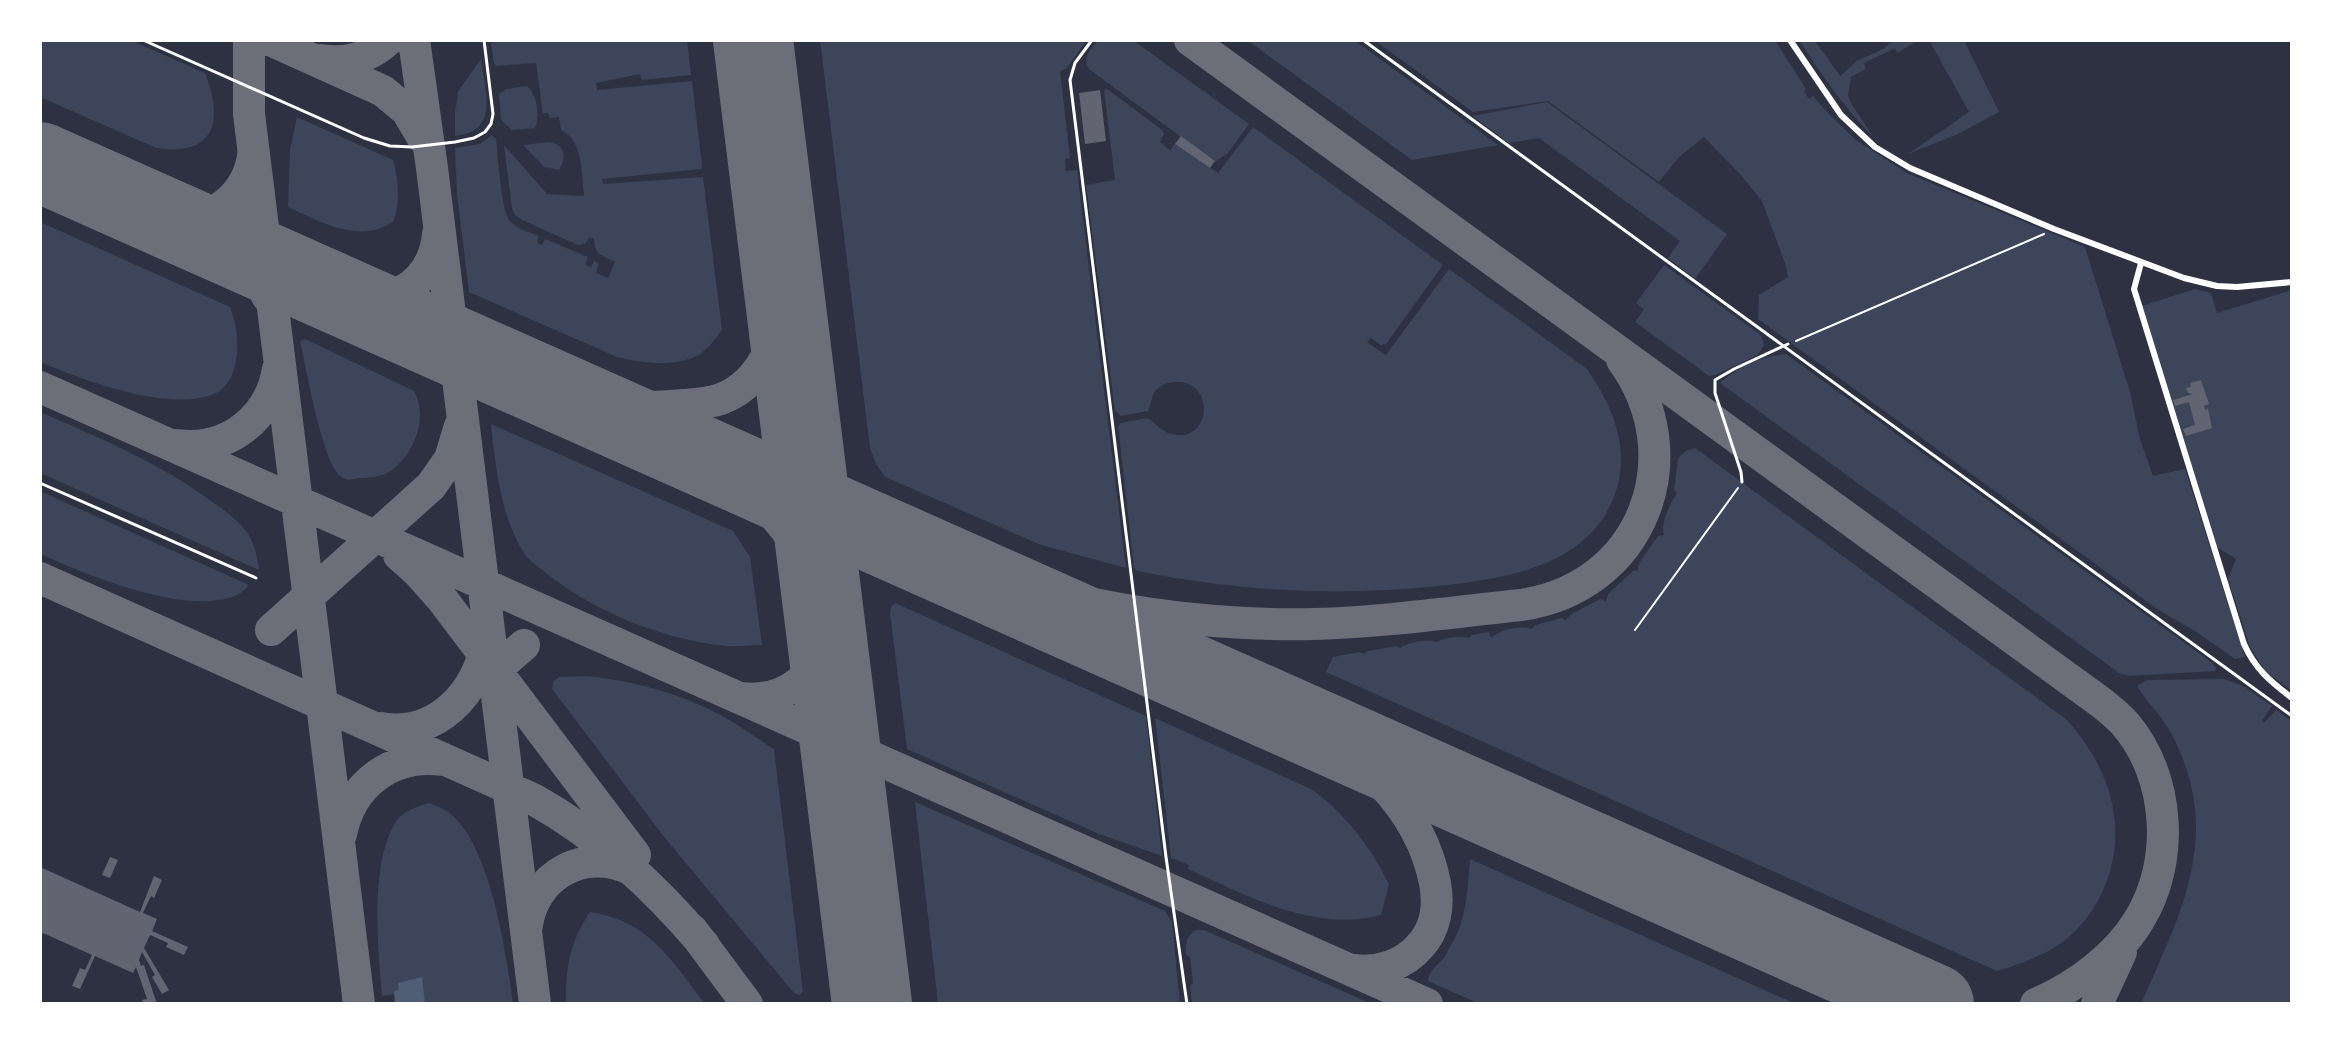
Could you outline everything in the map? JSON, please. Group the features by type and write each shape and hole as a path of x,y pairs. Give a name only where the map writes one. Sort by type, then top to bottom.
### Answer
{"street":[{"path":"1790,40 1841,115 1875,147 1927,176 2054,229 2184,278 2237,287 2292,282"},
{"path":"2141,263 2134,289 2244,644 2264,676 2292,698"}],"lane":[{"path":"143,40 377,143 401,148 455,142 481,135 489,128 493,120 484,40"},
{"path":"1092,40 1075,63 1070,80 1187,1004"},
{"path":"1363,40 2292,716"},
{"path":"1742,482 1716,398 1715,380 1785,345"},
{"path":"40,483 256,578"}],"path":[{"path":"1785,345 2054,229"},
{"path":"1635,630 1742,482"}],"shaded area":[{"path":"40,40 130,40 205,73 214,106 210,132 191,147 156,148 40,97"},
{"path":"495,40 687,40 691,75 642,80 640,74 596,83 597,90 692,81 701,169 602,179 603,184 703,177 722,330 700,354 670,363 617,357 469,292 457,194 455,148 480,144 492,135 496,139 502,195 510,221 539,236 537,243 542,245 545,239 588,257 585,265 591,267 594,261 599,263 596,273 608,278 615,262 597,252 594,238 578,245 515,215 504,145 547,194 584,196 581,168 578,150 561,130 559,117 550,118 548,113 543,113 536,63 496,66 491,44"},
{"path":"820,40 1087,40 1066,69 1060,71 1070,158 1065,159 1066,171 1077,170 1126,568 1041,545 885,477 876,464 870,448"},
{"path":"1098,40 1133,40 1249,124 1228,153 1215,162 1089,69 1087,57"},
{"path":"1247,40 1354,40 1498,145 1412,160"},
{"path":"1374,40 1775,40 1809,99 1813,96 1856,140 1907,173 2085,247 2153,476 2185,469 2245,657 2235,659 2160,611 1758,319 1759,295 1788,277 1786,266 1762,201 1704,137 1679,157 1659,182 1548,101 1473,112"},
{"path":"1799,40 1815,41 1840,76 1857,61 1894,40 1919,40 1897,53 1895,48 1864,63 1866,69 1851,77 1848,95 1851,103 1874,138 1834,91"},
{"path":"1929,40 1964,40 1999,112 1956,135 1908,154 1969,112"},
{"path":"481,59 486,97 484,118 469,133 455,136 457,93"},
{"path":"527,86 537,106 535,128 512,130 501,120 499,94 506,89"},
{"path":"1107,89 1162,130 1164,134 1160,142 1170,150 1175,144 1218,173 1253,127 1443,265 1386,344 1381,345 1371,338 1367,342 1386,355 1449,269 1587,369 1612,413 1621,460 1615,494 1603,519 1586,538 1542,565 1517,573 1464,583 1400,589 1287,590 1212,583 1137,571 1134,568 1118,426 1147,418 1168,433 1185,435 1195,430 1204,411 1203,400 1197,390 1188,384 1175,382 1156,390 1148,411 1121,416 1115,411 1086,185 1115,180 1104,90"},
{"path":"1547,102 1727,234 1695,279 1668,258 1680,241 1539,138 1509,143 1472,116"},
{"path":"297,117 393,160 398,190 394,221 381,228 354,231 327,224 288,207 290,150"},
{"path":"549,142 563,152 559,170 544,167 523,145"},
{"path":"40,222 230,307 237,334 237,354 234,370 225,386 200,398 178,400 154,397 79,378 40,362"},
{"path":"1664,265 1761,335 1764,345 1758,355 1709,376 1635,322 1644,309 1636,303"},
{"path":"2195,289 2211,293 2217,313 2292,290 2292,691 2265,671 2250,647 2228,579 2236,559 2215,546 2142,306"},
{"path":"305,339 414,391 420,412 416,435 406,456 389,472 374,477 347,479 334,468 321,434 311,392 300,341"},
{"path":"1786,354 2211,662 2215,671 2129,676 2119,673 1720,383 1750,363"},
{"path":"40,412 149,463 221,508 248,534 259,570 40,473"},
{"path":"491,424 733,531 750,557 762,645 725,646 701,642 631,622 586,600 534,564 526,556 510,524 497,473"},
{"path":"1695,448 2066,719 2081,737 2104,777 2111,798 2115,842 2112,865 2101,895 2082,924 2064,941 2040,955 1997,971 1326,672 1333,657 1396,646 1400,648 1418,642 1469,638 1489,632 1491,638 1510,629 1532,629 1535,625 1562,618 1566,620 1600,599 1606,601 1608,594 1638,570 1639,563 1658,536 1664,535 1666,514 1677,494 1674,490 1678,458"},
{"path":"40,491 249,585 237,595 214,601 189,601 109,582 40,554"},
{"path":"895,603 1146,716 1162,856 1099,834 907,749 890,613"},
{"path":"587,676 623,681 676,695 726,718 774,749 803,992 799,995 794,993 665,838 552,689 553,682 559,677"},
{"path":"2224,679 2245,687 2272,706 2262,721 2264,723 2276,710 2292,721 2292,1004 2141,1004 2182,905 2196,840 2195,806 2187,771 2168,728 2137,686 2147,680"},
{"path":"1155,718 1313,790 1337,810 1357,832 1389,884 1381,915 1331,919 1282,909 1188,869 1189,865 1171,858"},
{"path":"915,802 1165,911 1172,922 1180,1004 938,1004"},
{"path":"429,803 455,818 468,834 478,855 495,906 513,1004 401,1004 398,994 382,996 378,906 382,858 397,820 407,811"},
{"path":"1470,859 1796,1004 1480,1004 1428,981 1457,934 1463,916"},
{"path":"590,912 611,917 644,933 669,958 705,1004 566,1004 570,956"},
{"path":"1196,930 1204,930 1372,1004 1196,1004 1192,1002 1190,986 1193,983 1186,944"},
{"path":"422,977 425,1004 395,1004 394,991 399,990 398,983"}],"building":[{"path":"1100,90 1106,141 1085,144 1079,93"},
{"path":"1181,136 1215,161 1210,168 1175,144"},
{"path":"2201,380 2209,404 2204,406 2205,410 2208,409 2212,428 2186,436 2183,429 2195,425 2189,402 2175,406 2173,400 2193,394 2188,393 2186,388 2191,387 2190,383"},
{"path":"110,857 118,860 110,878 102,875"},
{"path":"40,867 140,912 154,876 162,880 143,913 157,919 152,931 188,947 184,955 150,935 144,948 169,990 162,994 142,952 139,960 141,966 144,965 157,1004 144,1004 142,1000 147,999 136,967 133,973 95,956 80,989 72,986 80,968 85,970 92,955 43,933 40,938"}],"taxiway":[{"path":"249,40 249,114 359,1004"},
{"path":"270,40 383,91 407,111 423,138"},
{"path":"321,60 357,58 388,40"},
{"path":"414,40 535,1004"},
{"path":"1190,40 2095,698 2126,725 2141,746 2159,794 2162,847 2151,897 2130,934 2107,958 2080,980 2036,1004"},
{"path":"154,213 176,219 193,219 217,210 237,193 245,181 253,156"},
{"path":"340,295 375,299 405,290 427,268 438,234"},
{"path":"213,239 246,262 267,296"},
{"path":"539,384 592,401 629,406 665,407 721,399 749,381 760,368 780,320 783,287"},
{"path":"408,326 436,346 454,374"},
{"path":"894,542 1032,590 1102,606 1173,617 1244,623 1341,623 1521,605 1563,594 1598,573 1625,546 1644,512 1653,476 1653,437 1643,398 1622,360"},
{"path":"177,445 213,443 244,428 266,403 278,369"},
{"path":"40,387 1427,1004"},
{"path":"271,630 431,486 450,459 460,426"},
{"path":"679,446 730,476 774,515 806,563 825,620"},
{"path":"399,555 442,599 635,855"},
{"path":"40,578 533,799 582,830 625,864 704,945"},
{"path":"741,698 778,694 808,674 820,651 825,620"},
{"path":"381,728 420,726 451,708 474,678 487,641"},
{"path":"481,682 524,645"},
{"path":"1291,718 1340,747 1382,784 1416,829 1435,883 1435,916 1430,932 1414,953 1390,966 1354,970"},
{"path":"817,734 834,754 845,783"},
{"path":"341,834 354,800 377,776 407,762 443,760"},
{"path":"527,925 540,892 564,870 596,861 630,869"},
{"path":"692,930 747,1004"},
{"path":"2097,1004 2121,952"},
{"path":"1914,995 1935,1004"}],"runway":[{"path":"753,40 872,1004"},
{"path":"40,162 1934,1004"}]}
